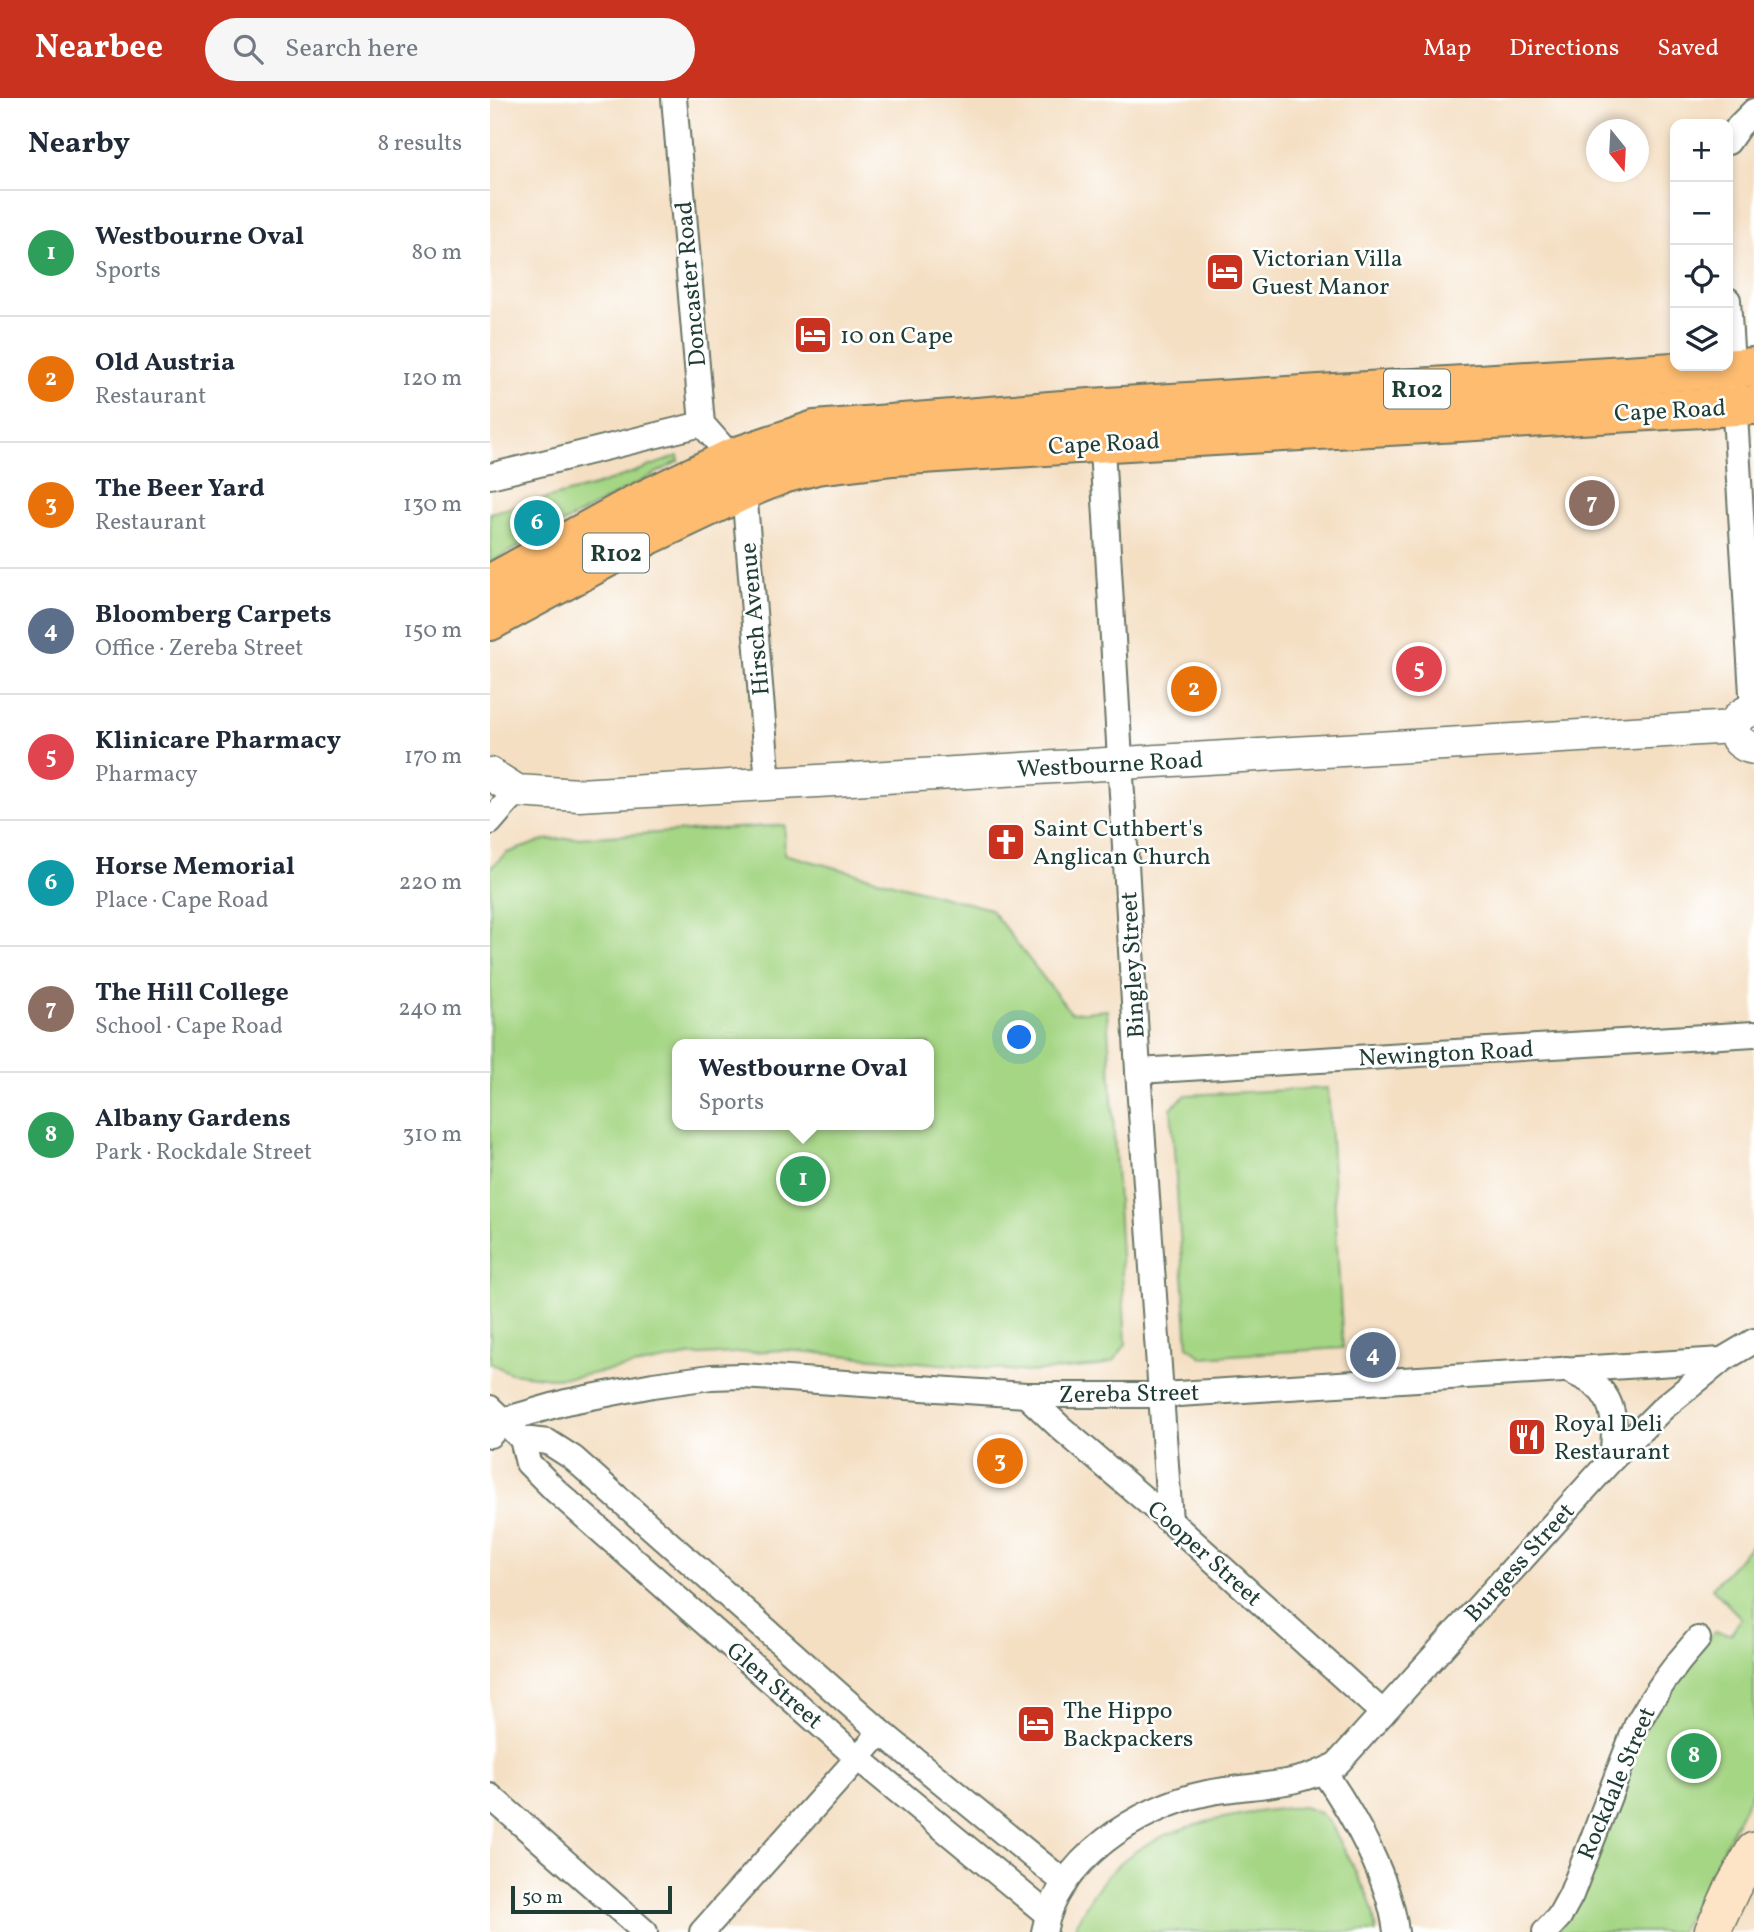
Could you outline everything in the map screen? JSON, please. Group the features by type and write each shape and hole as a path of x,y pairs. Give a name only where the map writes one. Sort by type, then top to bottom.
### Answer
{"main road":[{"name":"Cape Road","path":"490,621 649,535 738,474 815,430 1075,410 1101,426 1744,387"},
{"name":"Cape Road","path":"490,584 636,504 738,474"},
{"path":"1712,1932 1754,1850"}],"street":[{"name":"Doncaster Road","path":"674,98 702,424"},
{"path":"1733,135 1754,111"},
{"path":"1729,308 1744,387 1749,724"},
{"path":"490,476 702,424 738,474"},
{"name":"Bingley Street","path":"1101,426 1138,1071 1170,1521"},
{"name":"Hirsch Avenue","path":"738,474 768,783"},
{"name":"Westbourne Road","path":"490,774 517,791 579,795 1749,724"},
{"path":"490,822 517,791"},
{"name":"Newington Road","path":"1138,1071 1754,1034"},
{"name":"Zereba Street","path":"495,1421 598,1395 664,1383 742,1376 1026,1395 1162,1395 1722,1360 1754,1340"},
{"name":"Burgess Street","path":"1324,1772 1337,1764 1612,1459 1663,1408 1722,1360"},
{"path":"1566,1369 1596,1385 1605,1396 1614,1423 1612,1459"},
{"name":"Cooper Street","path":"1026,1395 1383,1713"},
{"name":"Glen Street","path":"495,1421 523,1439 548,1442 573,1458 881,1732 1065,1883"},
{"name":"Glen Street","path":"523,1439 528,1463 540,1477 1046,1923"},
{"name":"Rockdale Street","path":"1545,1932 1559,1917 1571,1895 1637,1724 1673,1667 1698,1639"},
{"path":"702,1932 881,1732"},
{"path":"1046,1923 1065,1883 1086,1858 1108,1838 1136,1820 1173,1802 1206,1793 1293,1781 1324,1772 1357,1825 1386,1888 1396,1932"},
{"path":"490,1796 645,1932"}],"green space":[{"path":"678,456 679,461 490,562 490,513 595,486"},
{"path":"785,825 784,854 990,909 1071,1013 1107,1010 1126,1344 1114,1361 1100,1366 1029,1372 784,1350 688,1356 574,1377 550,1378 510,1373 490,1363 490,868 507,853 544,840"},
{"path":"1328,1088 1343,1348 1202,1357 1188,1346 1171,1108 1186,1095"},
{"path":"1754,1542 1754,1788 1680,1932 1558,1932 1644,1728 1673,1684 1714,1632 1731,1634 1741,1618 1712,1588"},
{"path":"1304,1807 1320,1813 1331,1824 1368,1896 1376,1932 1073,1932 1085,1906 1100,1885 1134,1852 1154,1840 1202,1823 1257,1812"}],"place":[{"name":"Victorian Villa Guest Manor","path":"1225,272"},
{"name":"10 on Cape","path":"813,335"},
{"name":"The Hill College","path":"1592,503"},
{"name":"Horse Memorial","path":"537,523"},
{"name":"Klinicare Pharmacy","path":"1419,669"},
{"name":"Old Austria","path":"1194,689"},
{"name":"Saint Cuthbert's Anglican Church","path":"1006,842"},
{"name":"Westbourne Oval","path":"803,1179"},
{"name":"Bloomberg Carpets","path":"1373,1355"},
{"name":"Royal Deli Restaurant","path":"1527,1437"},
{"name":"The Beer Yard","path":"1000,1461"},
{"name":"The Hippo Backpackers","path":"1036,1724"},
{"name":"Albany Gardens","path":"1694,1756"}]}
